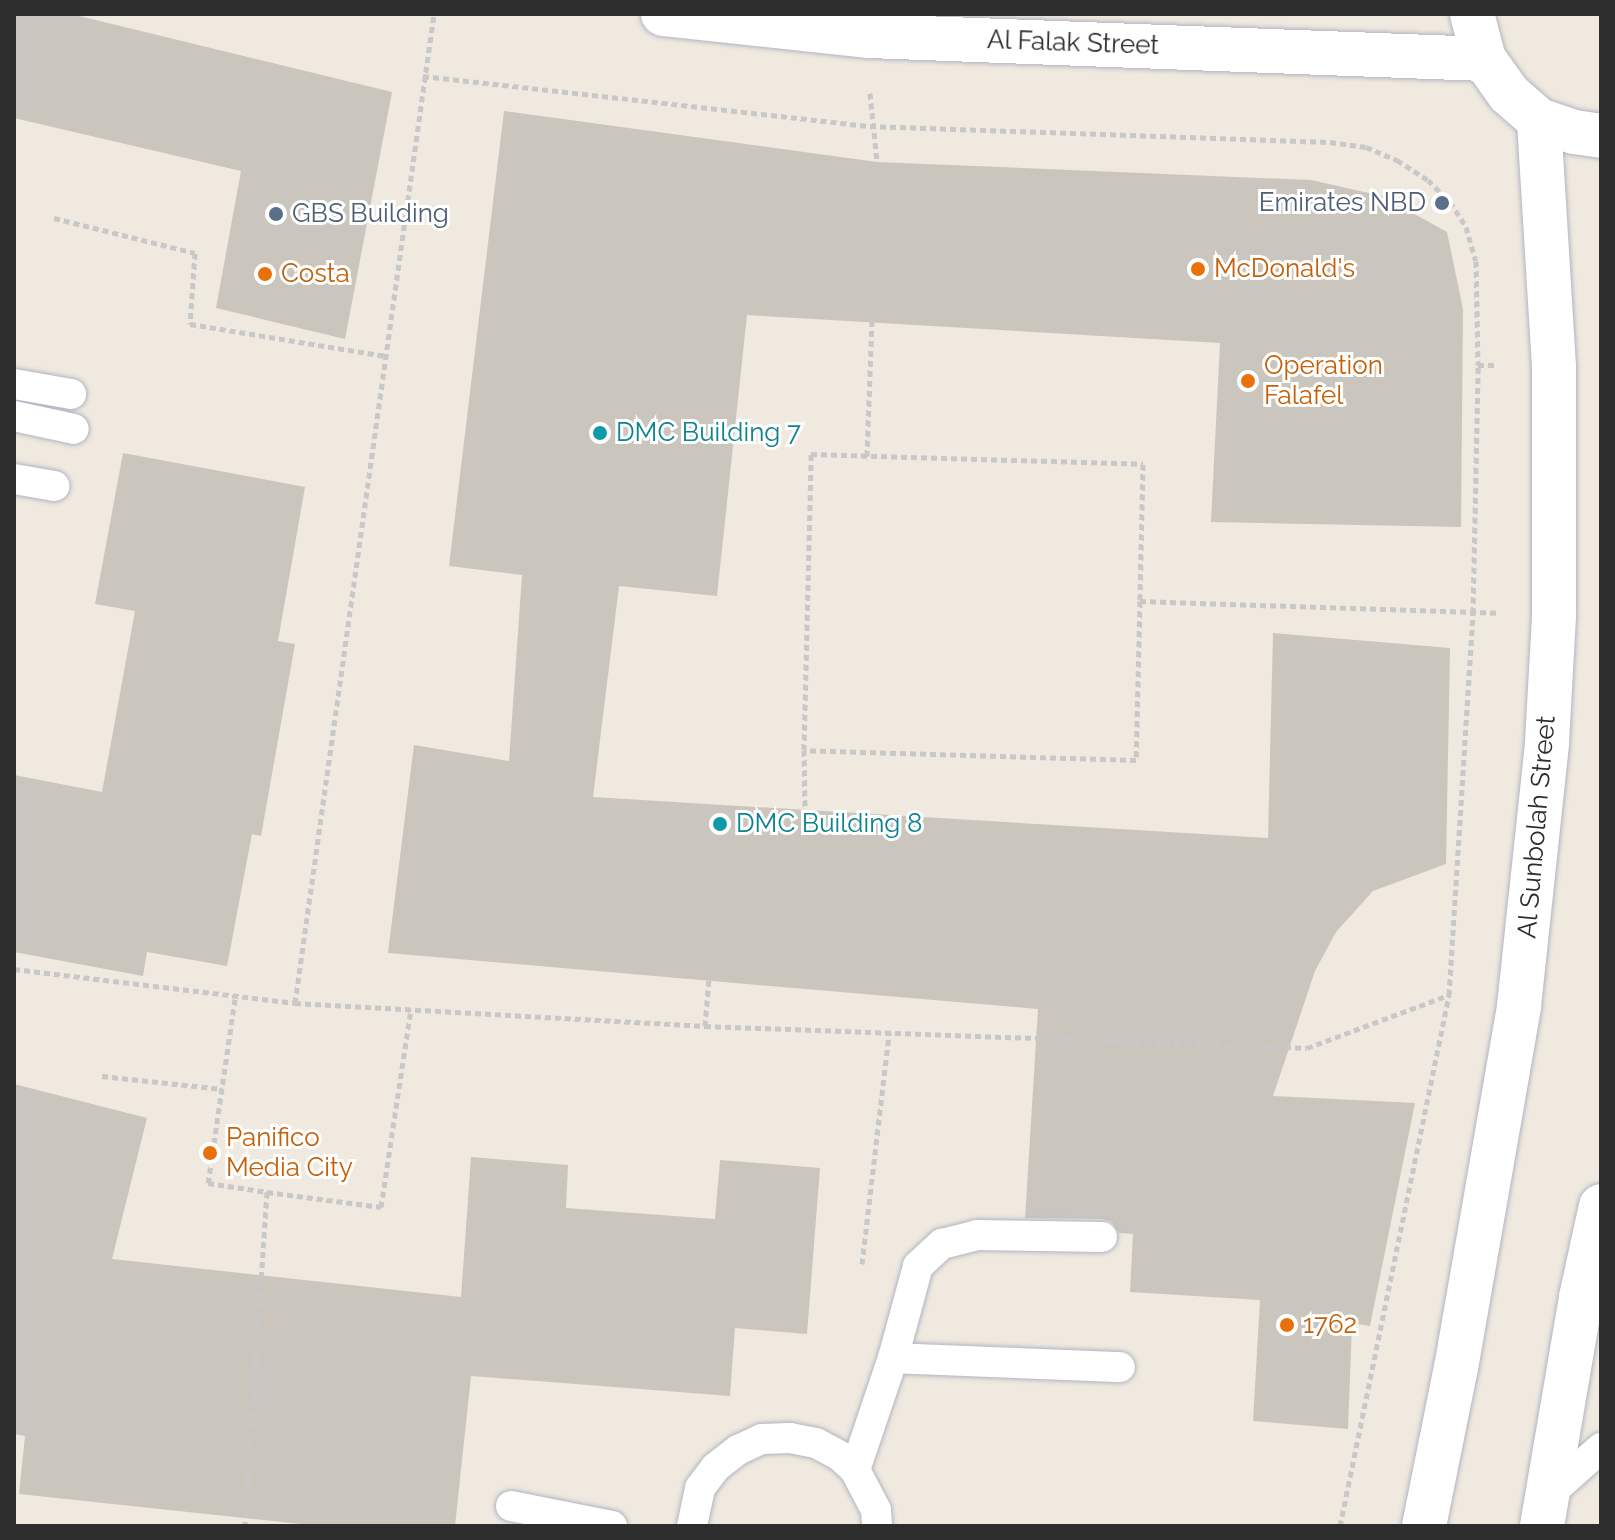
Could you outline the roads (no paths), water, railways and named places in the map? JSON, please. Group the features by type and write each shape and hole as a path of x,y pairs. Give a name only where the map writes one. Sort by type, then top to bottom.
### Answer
{"street":[{"name":"Al Falak Street","path":"663,14 869,36 1484,59"},
{"path":"1472,14 1484,59 1509,94 1539,120 1574,132 1601,136"},
{"name":"Al Sunbolah Street","path":"1424,1526 1456,1368 1519,1006 1536,863 1554,615 1554,367 1539,120"},
{"path":"1545,1510 1591,1310 1601,1206"}],"lane":[{"path":"14,384 71,394"},
{"path":"14,416 74,429"},
{"path":"14,479 54,486"},
{"path":"855,1470 893,1358 918,1266 942,1244 977,1235 1102,1237"},
{"path":"893,1358 1120,1367"},
{"path":"692,1526 700,1488 716,1467 738,1450 762,1439 790,1438 816,1443 840,1456 855,1470 876,1510 877,1526"},
{"path":"1545,1510 1601,1448"},
{"path":"511,1506 612,1526"}],"place":[{"name":"Emirates NBD","path":"1442,203"},
{"name":"GBS Building","path":"276,214"},
{"name":"McDonald's","path":"1198,269"},
{"name":"Costa","path":"265,274"},
{"name":"Operation Falafel","path":"1248,381"},
{"name":"DMC Building 7","path":"600,433"},
{"name":"DMC Building 8","path":"720,824"},
{"name":"Panifico Media City","path":"210,1153"},
{"name":"1762","path":"1287,1325"}]}
